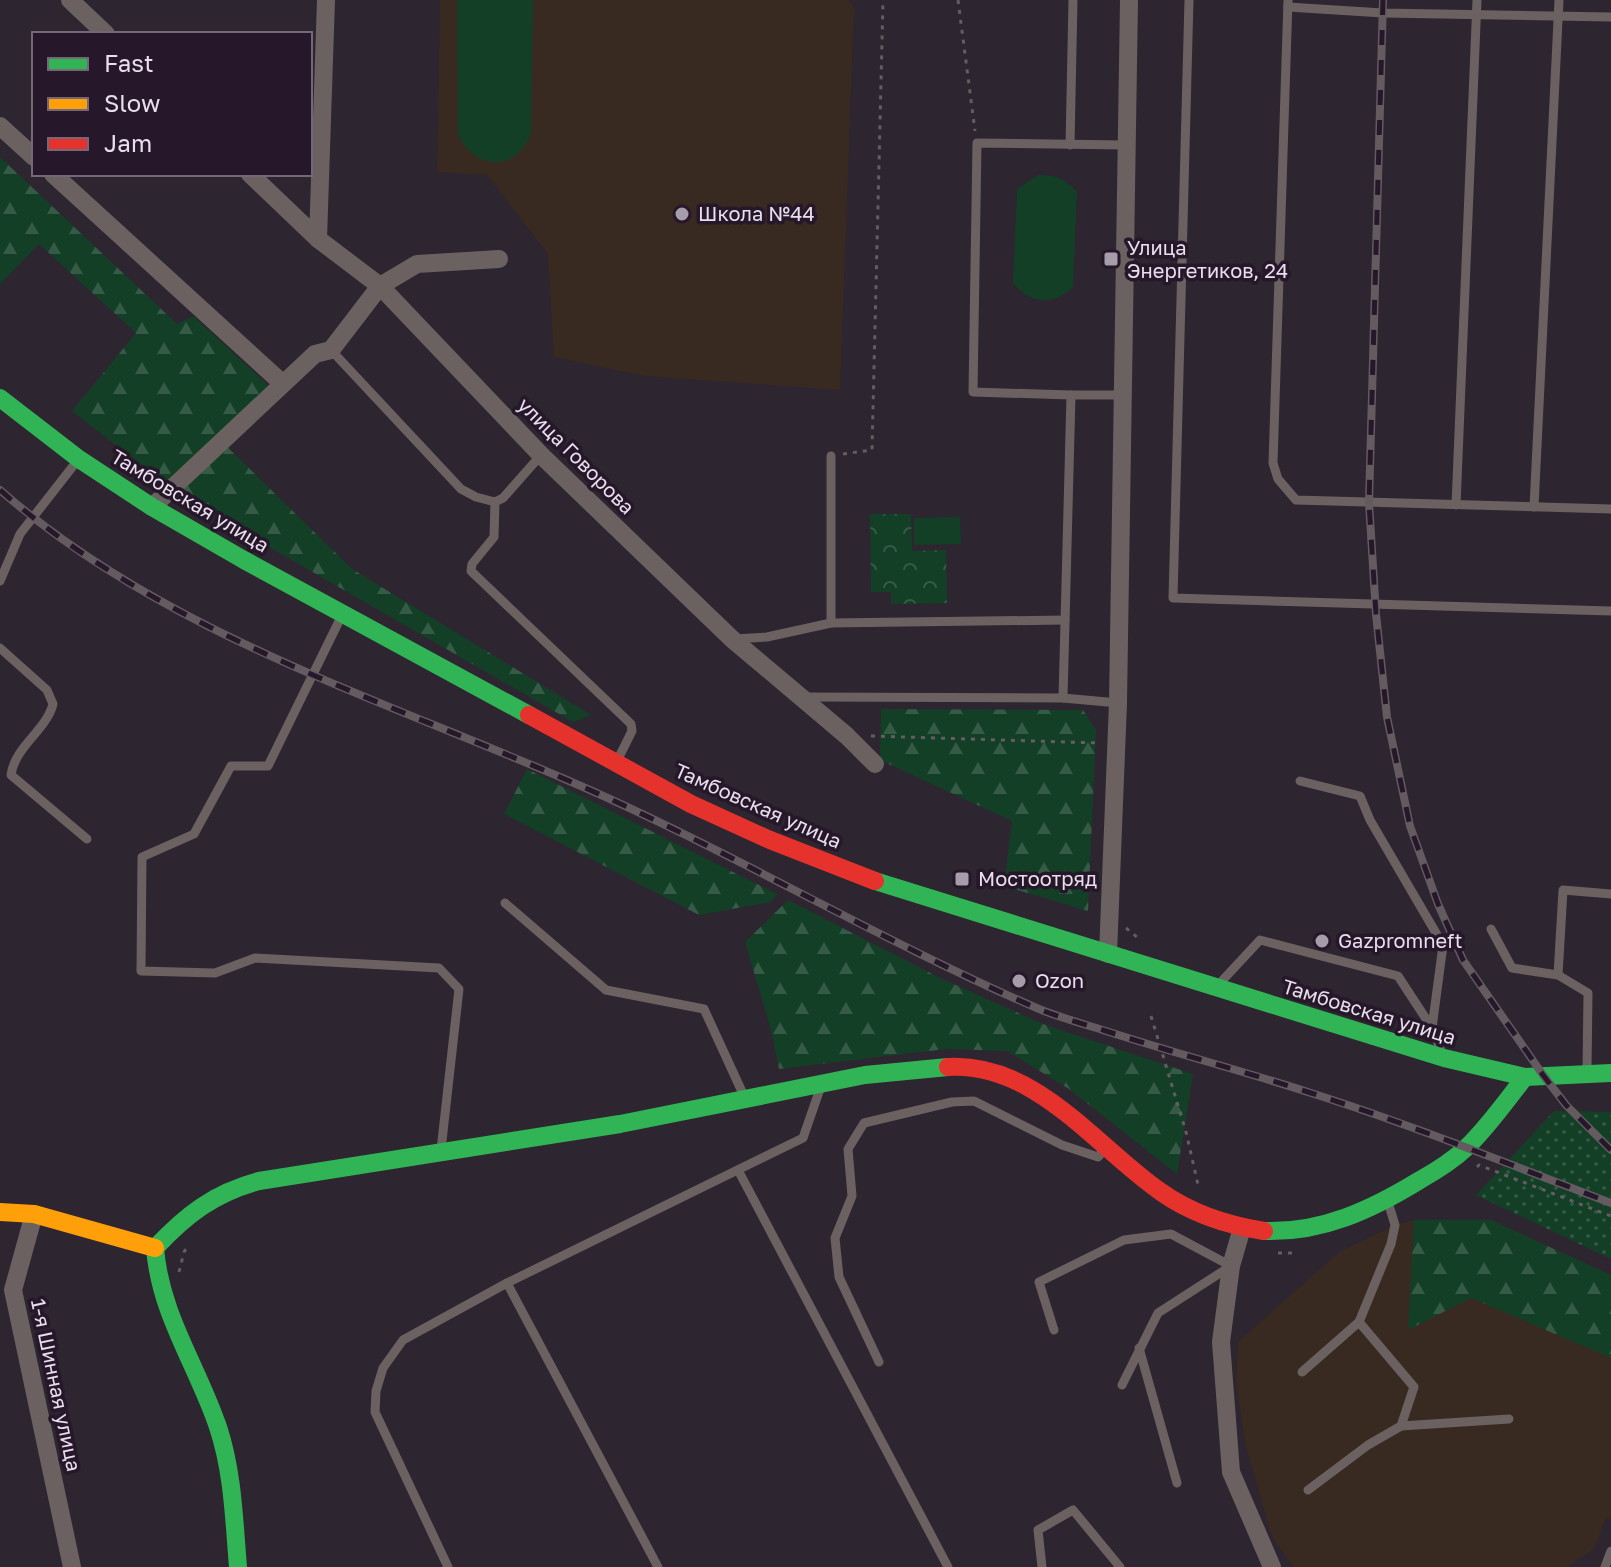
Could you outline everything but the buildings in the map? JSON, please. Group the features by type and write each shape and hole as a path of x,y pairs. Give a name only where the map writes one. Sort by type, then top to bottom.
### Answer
{"street":[{"path":"70,0 104,32"},
{"path":"318,239 326,0"},
{"path":"1108,954 1118,703 1129,0"},
{"path":"0,126 32,155"},
{"path":"55,176 282,383"},
{"name":"улица Говорова","path":"252,176 318,239 380,286 541,455 732,639 847,736 875,764"},
{"path":"152,507 315,354 331,350 380,286 417,264 499,259"},
{"name":"Тамбовская улица","path":"0,398 79,459 152,507 244,560 691,804 784,846 881,883 1444,1058 1525,1077 1611,1073"},
{"path":"238,1567 229,1473 218,1428 164,1305 155,1275 155,1248 184,1216 229,1189 441,1150 617,1125 897,1069 974,1067 1010,1077 1044,1095 1168,1198 1195,1214 1267,1233 1341,1221 1388,1201 1467,1147 1525,1077"},
{"path":"0,1212 34,1214 155,1248"},
{"name":"1-я Шинная улица","path":"34,1214 13,1290 72,1567"},
{"path":"1242,1228 1231,1266 1221,1342 1231,1472 1272,1567"}],"lane":[{"path":"1070,145 1073,0"},
{"path":"1189,0 1173,598 1611,611"},
{"path":"1456,505 1477,0"},
{"path":"1534,507 1559,0"},
{"path":"1611,17 1383,13 1288,4 1273,463 1278,479 1296,500 1611,509"},
{"path":"1121,395 973,392 977,143 1126,145"},
{"path":"331,350 461,489 476,497 495,502 503,498 541,455"},
{"path":"1063,698 1071,395"},
{"path":"831,456 831,623"},
{"path":"0,581 20,534 79,459"},
{"path":"495,502 494,537 472,564 471,571 631,724 632,731 616,762"},
{"path":"343,612 268,766 231,766 194,834 142,857 141,971 215,973 255,958 439,968 459,989 441,1150"},
{"path":"732,639 767,637 831,623 1065,620"},
{"path":"0,648 47,690 53,704 50,715 13,762 11,775 87,839"},
{"path":"802,697 1063,698 1118,703"},
{"path":"1300,781 1360,796 1370,820 1443,945 1432,1028"},
{"path":"1558,975 1563,890 1611,894"},
{"path":"505,903 606,990 704,1009 746,1100"},
{"path":"1491,929 1512,968 1558,975 1588,993 1587,1073"},
{"path":"1215,988 1260,940 1398,976 1432,1028 1444,1058"},
{"path":"448,1567 375,1412 376,1391 383,1368 403,1340 507,1283 803,1138 822,1082"},
{"path":"879,1362 839,1277 835,1238 852,1196 848,1149 864,1123 952,1102 974,1101 1062,1145 1098,1157 1106,1148"},
{"path":"738,1170 948,1567"},
{"path":"1302,1372 1359,1322 1391,1244 1395,1225 1388,1201"},
{"path":"1054,1330 1039,1282 1124,1240 1171,1234 1231,1266 1158,1313 1122,1385"},
{"path":"507,1283 658,1567"},
{"path":"1359,1322 1414,1387 1401,1426"},
{"path":"1139,1348 1177,1483"},
{"path":"1308,1490 1368,1445 1401,1426 1509,1419"},
{"path":"1042,1567 1038,1530 1073,1510 1120,1567"},
{"path":"1605,1567 1611,1551"}],"path":[{"path":"831,456 872,450 883,0"},
{"path":"958,0 977,143"},
{"path":"847,736 1103,743"},
{"path":"1151,1016 1186,1132 1202,1201"},
{"path":"1467,1172 1479,1165 1611,1216"},
{"path":"178,1275 184,1252 192,1240"},
{"path":"1275,1252 1300,1252"}],"shaded area":[{"name":"Школа №44","path":"440,0 848,0 854,8 840,390 645,376 554,357 548,254 487,175 437,172"},
{"path":"1414,1220 1491,1220 1611,1275 1611,1519 1606,1518 1594,1549 1567,1567 1294,1567 1272,1537 1246,1447 1236,1382 1238,1342 1339,1252 1395,1225"}],"green space":[{"path":"457,0 533,0 531,134 516,155 506,160 495,162 474,155 458,134"},
{"path":"0,157 177,324 193,316 269,386 216,436 352,569 591,715 573,722 184,498 72,411 136,333 39,244 0,284"},
{"path":"1038,175 1060,178 1077,192 1073,287 1050,300 1034,299 1013,283 1017,189"},
{"path":"870,514 911,514 912,551 946,550 947,603 891,604 891,592 871,592"},
{"path":"960,517 961,544 914,545 914,518"},
{"path":"881,709 1083,710 1096,730 1088,911 1004,886 1012,821 880,760"},
{"path":"527,769 777,894 771,902 699,915 504,814"},
{"path":"788,900 938,977 1043,1024 1193,1074 1177,1174 1069,1089 1007,1051 946,1049 779,1069 770,1026 745,942"},
{"path":"1554,1111 1611,1112 1611,1259 1476,1195"},
{"path":"1414,1220 1491,1220 1611,1275 1611,1358 1471,1298 1408,1330"}],"railway":[{"path":"1383,0 1369,503 1387,717 1410,826 1438,904 1463,960 1566,1105 1611,1150"},
{"path":"0,490 63,539 129,583 199,622 345,689 627,807 920,954 1039,1009 1349,1105 1611,1203"}],"traffic: fast":[{"path":"0,398 79,459 152,507 529,715"},
{"path":"875,881 1444,1058 1525,1077 1611,1073"},
{"path":"155,1248 178,1225 214,1199 259,1181 620,1124 865,1075 948,1067"},
{"path":"1264,1231 1306,1228 1345,1218 1426,1177 1474,1140 1525,1077"},
{"path":"155,1248 164,1295 223,1444 232,1496 238,1567"}],"traffic: slow":[{"path":"0,1212 34,1214 155,1248"}],"traffic: jam":[{"path":"529,715 691,804 770,840 875,881"},
{"path":"948,1067 980,1069 1009,1078 1037,1092 1173,1200 1210,1218 1264,1231"}],"place":[{"name":"Школа №44","path":"682,214"},
{"name":"Улица Энергетиков, 24","path":"1111,259"},
{"name":"Мостоотряд","path":"962,879"},
{"name":"Gazpromneft","path":"1322,941"},
{"name":"Ozon","path":"1019,981"}]}
